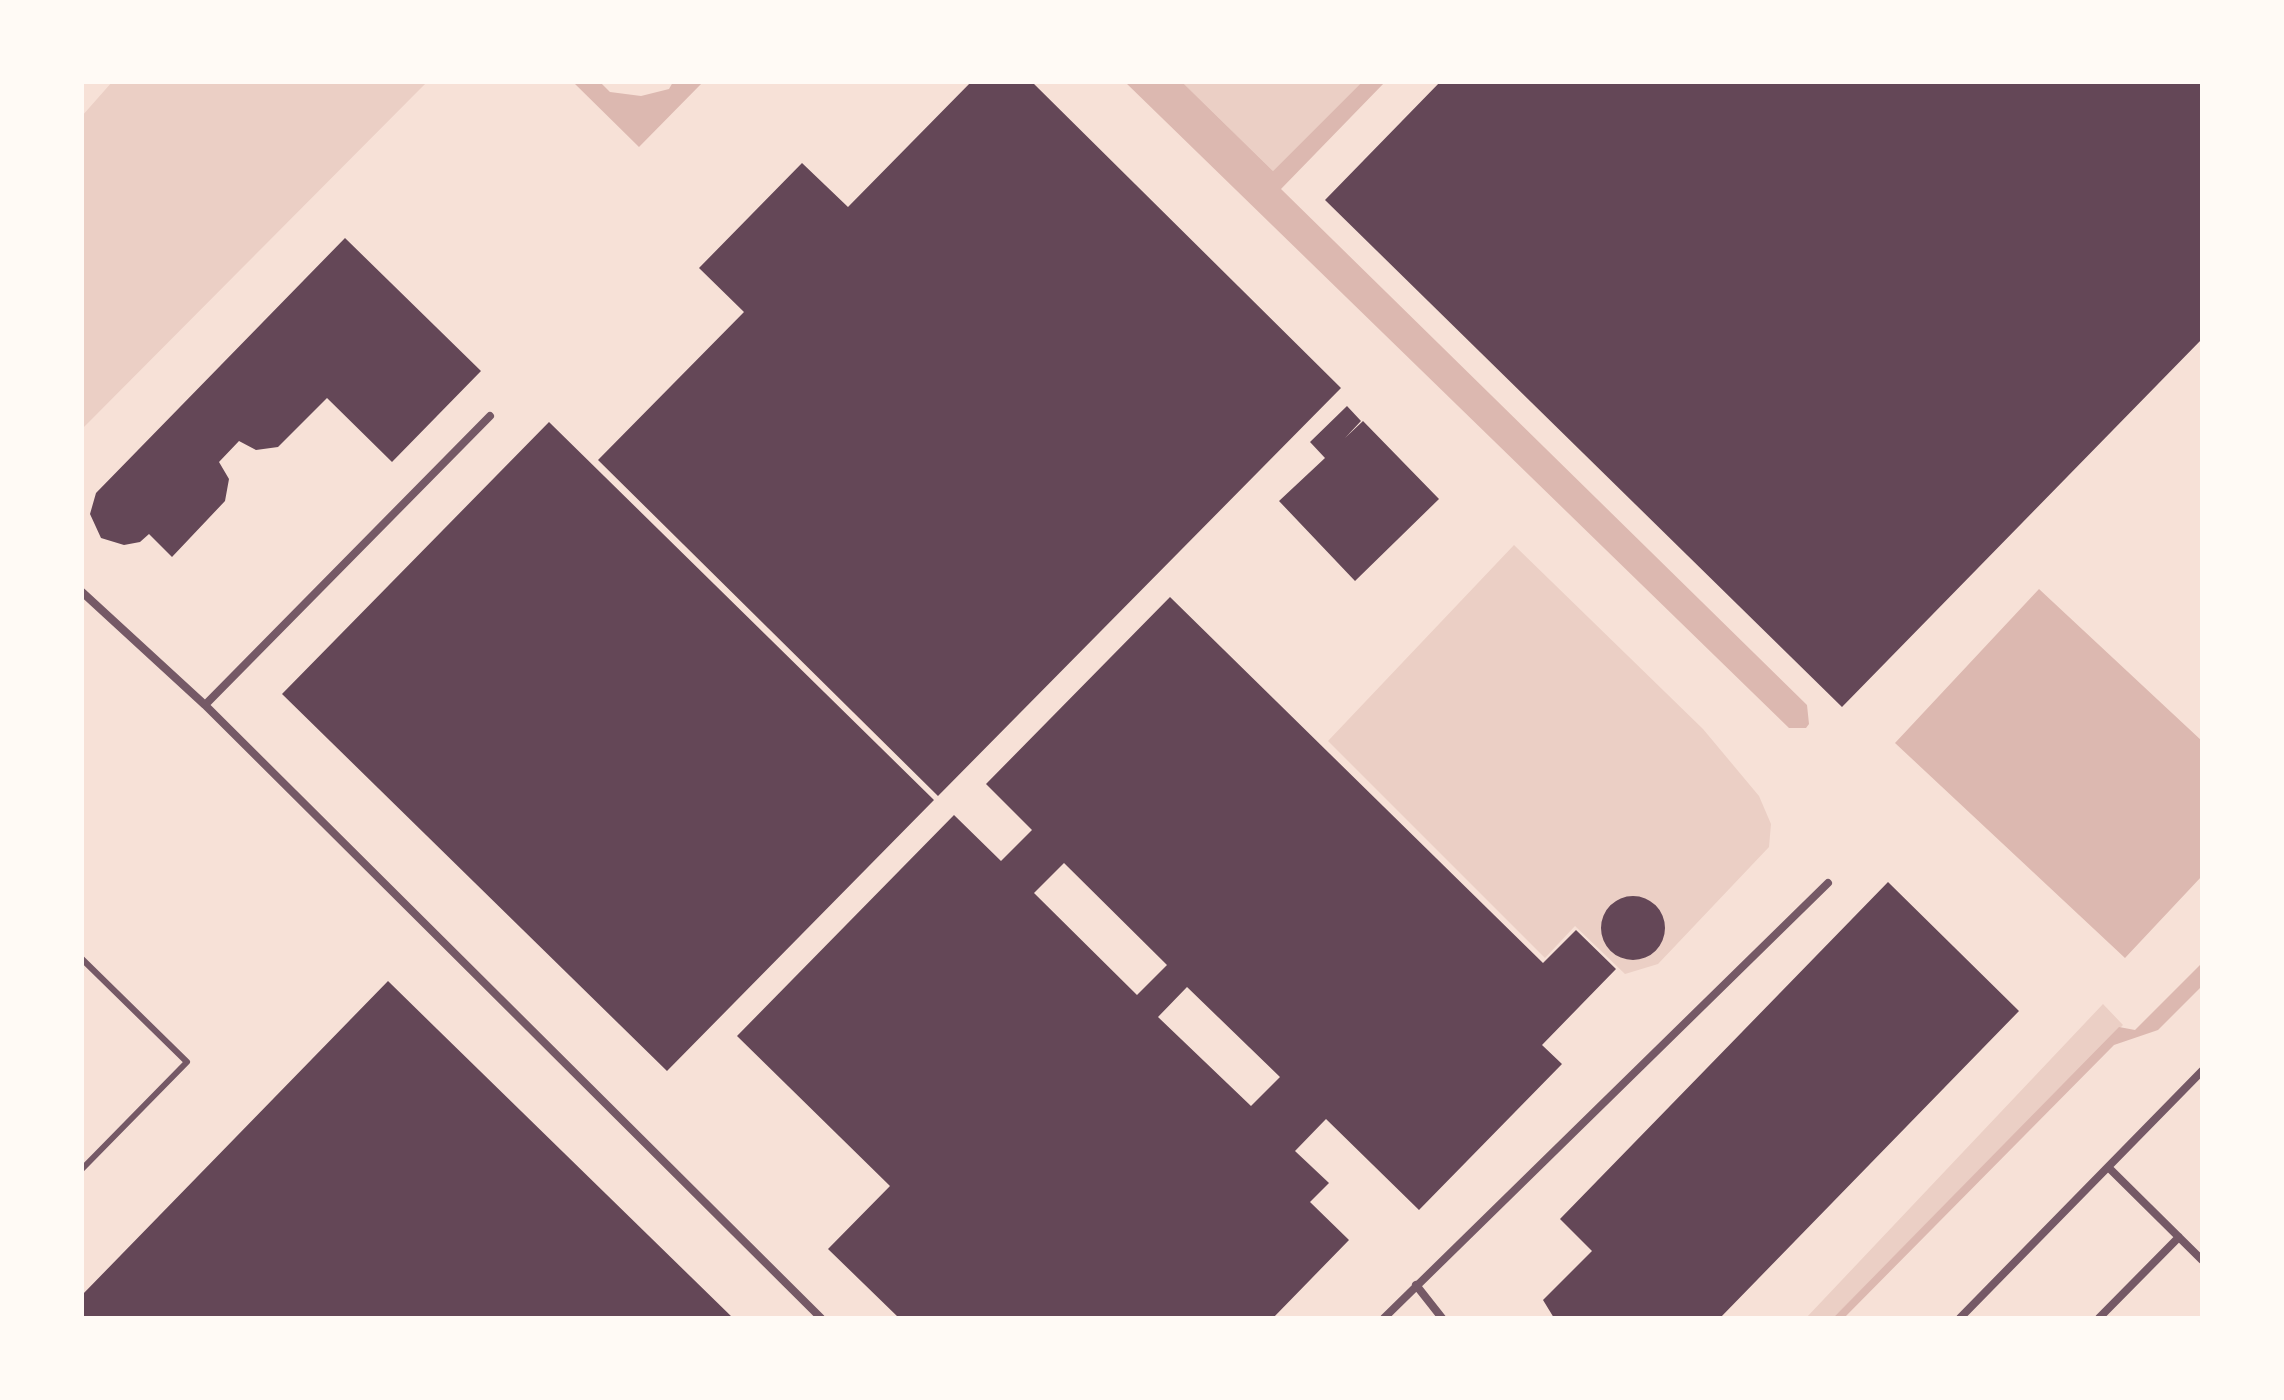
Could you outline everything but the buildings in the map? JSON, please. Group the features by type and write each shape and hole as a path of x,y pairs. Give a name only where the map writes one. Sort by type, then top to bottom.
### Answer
{"street":[{"path":"205,705 490,416"},
{"path":"82,592 205,705 821,1318"},
{"path":"1384,1318 1828,883"},
{"path":"1960,1318 2202,1071"},
{"path":"2108,1167 2202,1260"},
{"path":"2099,1318 2179,1237"},
{"path":"1416,1285 1442,1318"}],"lane":[{"path":"82,959 187,1062 82,1169"}],"shaded area":[{"path":"112,82 427,82 82,429 82,116"},
{"path":"573,82 600,82 610,92 641,96 669,89 673,82 703,82 639,147"},
{"path":"1125,82 1182,82 1273,171 1362,82 1385,82 1281,189 1807,705 1809,724 1806,728 1789,728"},
{"path":"1182,82 1362,82 1273,171"},
{"path":"1514,545 1703,729 1759,796 1771,824 1769,847 1658,964 1625,974 1575,926 1545,958 1328,741"},
{"path":"2039,589 2202,741 2202,876 2125,958 1895,743"},
{"path":"2202,963 2202,986 2158,1030 2114,1045 1844,1318 1833,1318 2119,1027 2135,1030"},
{"path":"2103,1004 2123,1025 1833,1318 1806,1318"}]}
